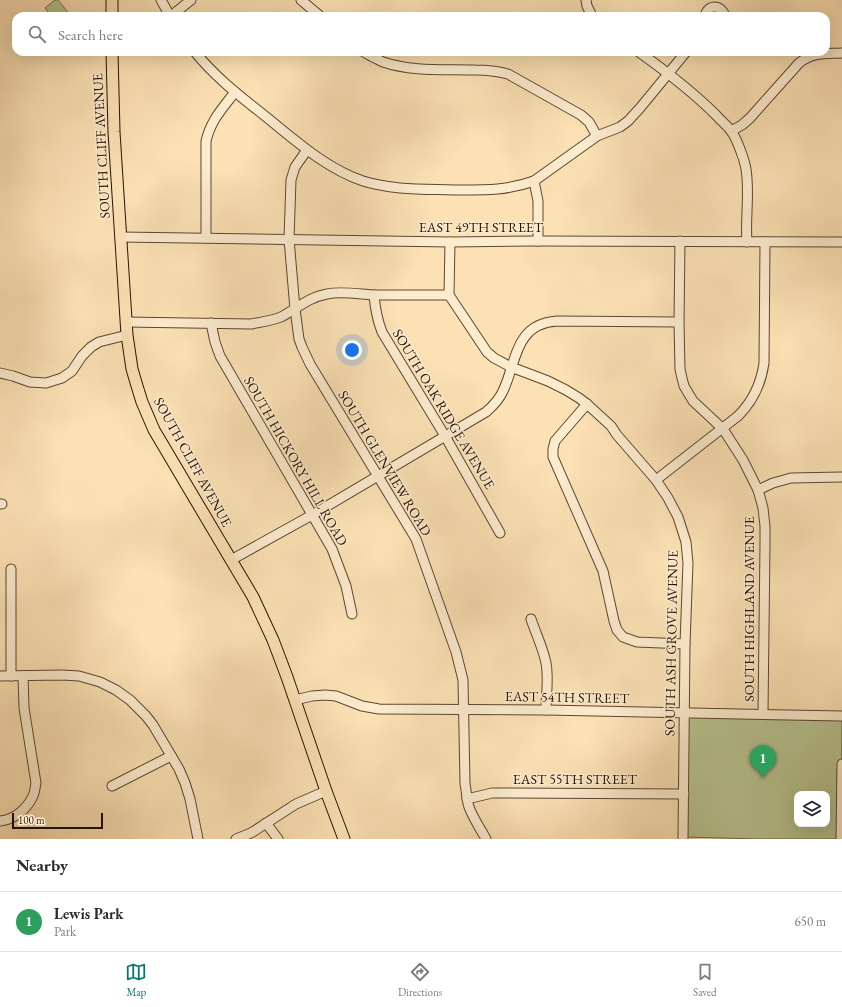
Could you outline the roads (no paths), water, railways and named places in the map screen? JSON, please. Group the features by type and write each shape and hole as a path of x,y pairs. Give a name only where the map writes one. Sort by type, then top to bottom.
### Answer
{"main road":[{"path":"112,0 112,12"},
{"name":"SOUTH CLIFF AVENUE","path":"112,56 114,132 126,322 132,370 140,397 154,430 253,598 273,640 344,839"}],"street":[{"path":"161,0 168,12"},
{"path":"175,12 191,0"},
{"path":"301,0 315,12"},
{"path":"586,0 590,12"},
{"path":"706,12 710,8 716,7 724,12"},
{"path":"830,53 842,53"},
{"path":"198,56 235,92 307,150 342,172 362,180 395,188 489,190 511,188 534,180 597,136 620,127 640,108 683,56"},
{"path":"371,56 391,64 408,68 430,70 458,69 498,71 508,74 581,115 589,122 597,136"},
{"path":"645,56 669,73 696,96 731,132 741,152 745,168 748,189 746,229 747,242"},
{"path":"731,132 750,118 799,63 812,56"},
{"path":"206,238 206,141 208,132 216,117 235,92"},
{"name":"SOUTH GLENVIEW ROAD","path":"307,150 295,167 291,180 289,239 295,309 300,339 306,357 416,539 456,652 463,680 465,784 467,799 486,839"},
{"path":"534,180 538,201 538,241"},
{"name":"EAST 49TH STREET","path":"121,237 450,242 842,242"},
{"name":"SOUTH HIGHLAND AVENUE","path":"680,241 680,370 684,386 696,405 723,429 743,460 758,490 762,508 765,526 763,714"},
{"path":"126,322 251,324 277,318 312,298 328,293 374,295 449,294 450,242"},
{"path":"656,480 738,416 751,401 757,391 764,363 765,242"},
{"name":"SOUTH ASH GROVE AVENUE","path":"449,294 486,352 511,367 548,381 573,394 587,404 611,426 656,480 668,498 683,529 688,563 685,644 683,839"},
{"name":"SOUTH OAK RIDGE AVENUE","path":"374,295 375,312 382,332 445,436 500,533"},
{"path":"231,560 312,515 486,412 498,400 503,392 519,346 524,337 531,330 543,323 557,321 679,322"},
{"name":"SOUTH HICKORY HILL ROAD","path":"211,323 214,342 220,356 332,549 346,586 352,614"},
{"path":"0,374 13,376 30,382 46,383 62,378 72,372 82,356 91,347 99,342 127,335"},
{"path":"587,404 555,441 553,457 603,571 614,621 623,637 637,642 685,644"},
{"path":"758,490 773,483 791,478 842,477"},
{"path":"11,569 11,676"},
{"path":"531,619 546,664 546,710"},
{"path":"0,676 79,676 95,680 108,686 130,700 154,725 179,769 190,799 198,839"},
{"path":"0,821 18,814 27,806 33,795 36,783 24,708 23,676"},
{"name":"EAST 54TH STREET","path":"295,700 312,696 336,696 362,706 379,709 546,710 842,716"},
{"path":"112,786 171,756"},
{"path":"841,839 842,764"},
{"path":"236,839 251,833 296,804 326,791"},
{"name":"EAST 55TH STREET","path":"467,799 492,793 684,794"},
{"path":"266,823 278,839"}],"place":[{"name":"Lewis Park","path":"763,778"}]}
